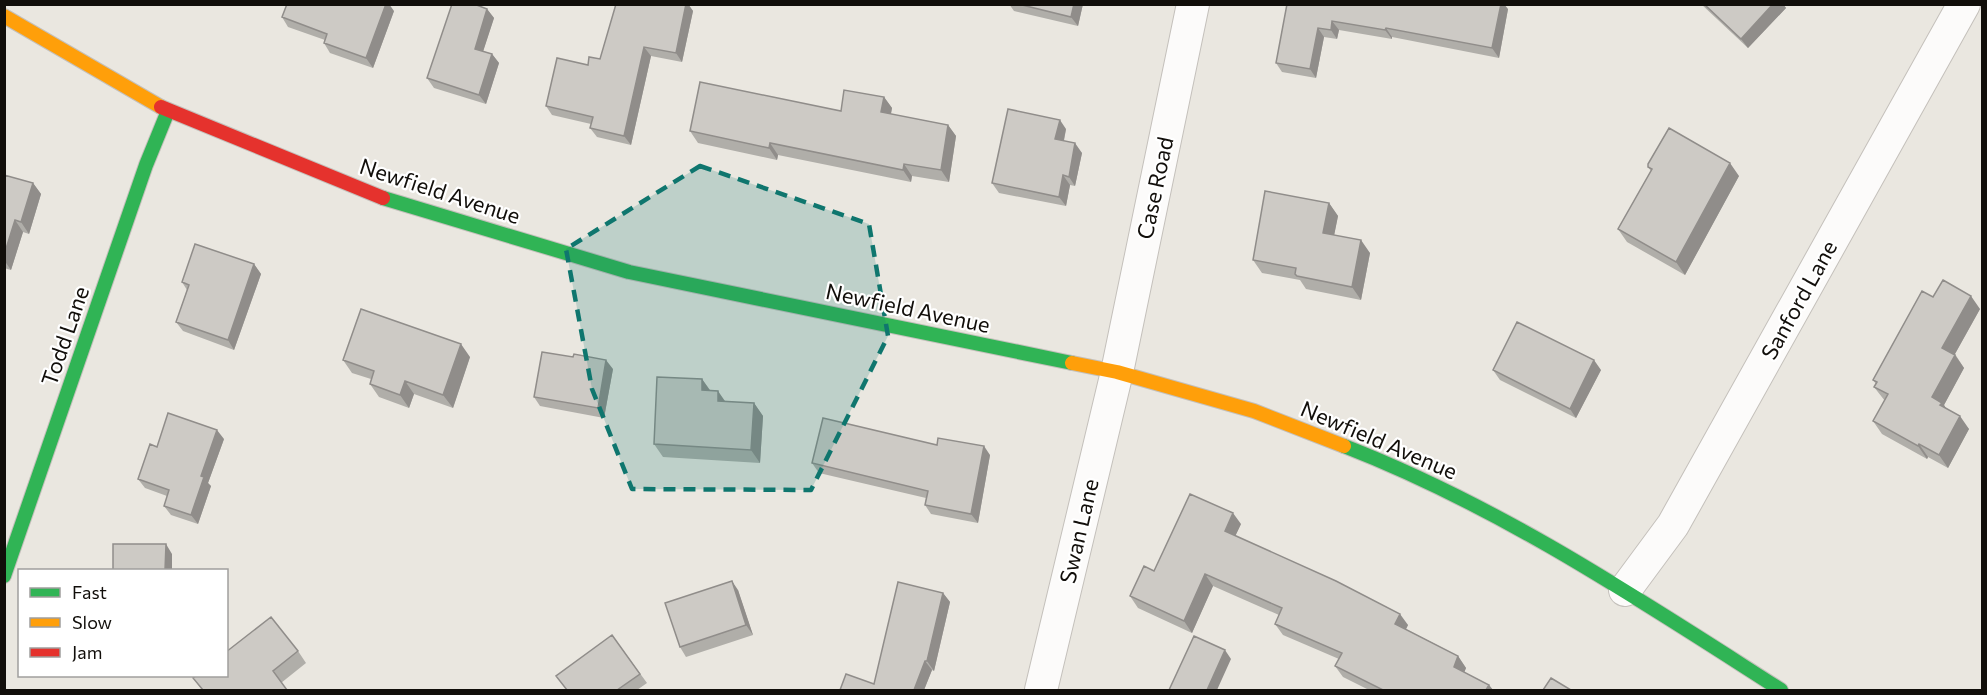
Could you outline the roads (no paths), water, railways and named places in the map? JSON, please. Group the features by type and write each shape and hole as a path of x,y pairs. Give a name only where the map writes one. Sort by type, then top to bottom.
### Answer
{"main road":[{"name":"Newfield Avenue","path":"4,16 168,111 389,200 629,272 1118,372 1254,411 1393,465 1511,523 1625,590 1781,690"},
{"name":"Todd Lane","path":"4,576 146,165 168,111"}],"street":[{"name":"Case Road","path":"1118,372 1193,4"},
{"name":"Sanford Lane","path":"1625,590 1673,525 1964,4"},
{"name":"Swan Lane","path":"1041,690 1118,372"}]}
